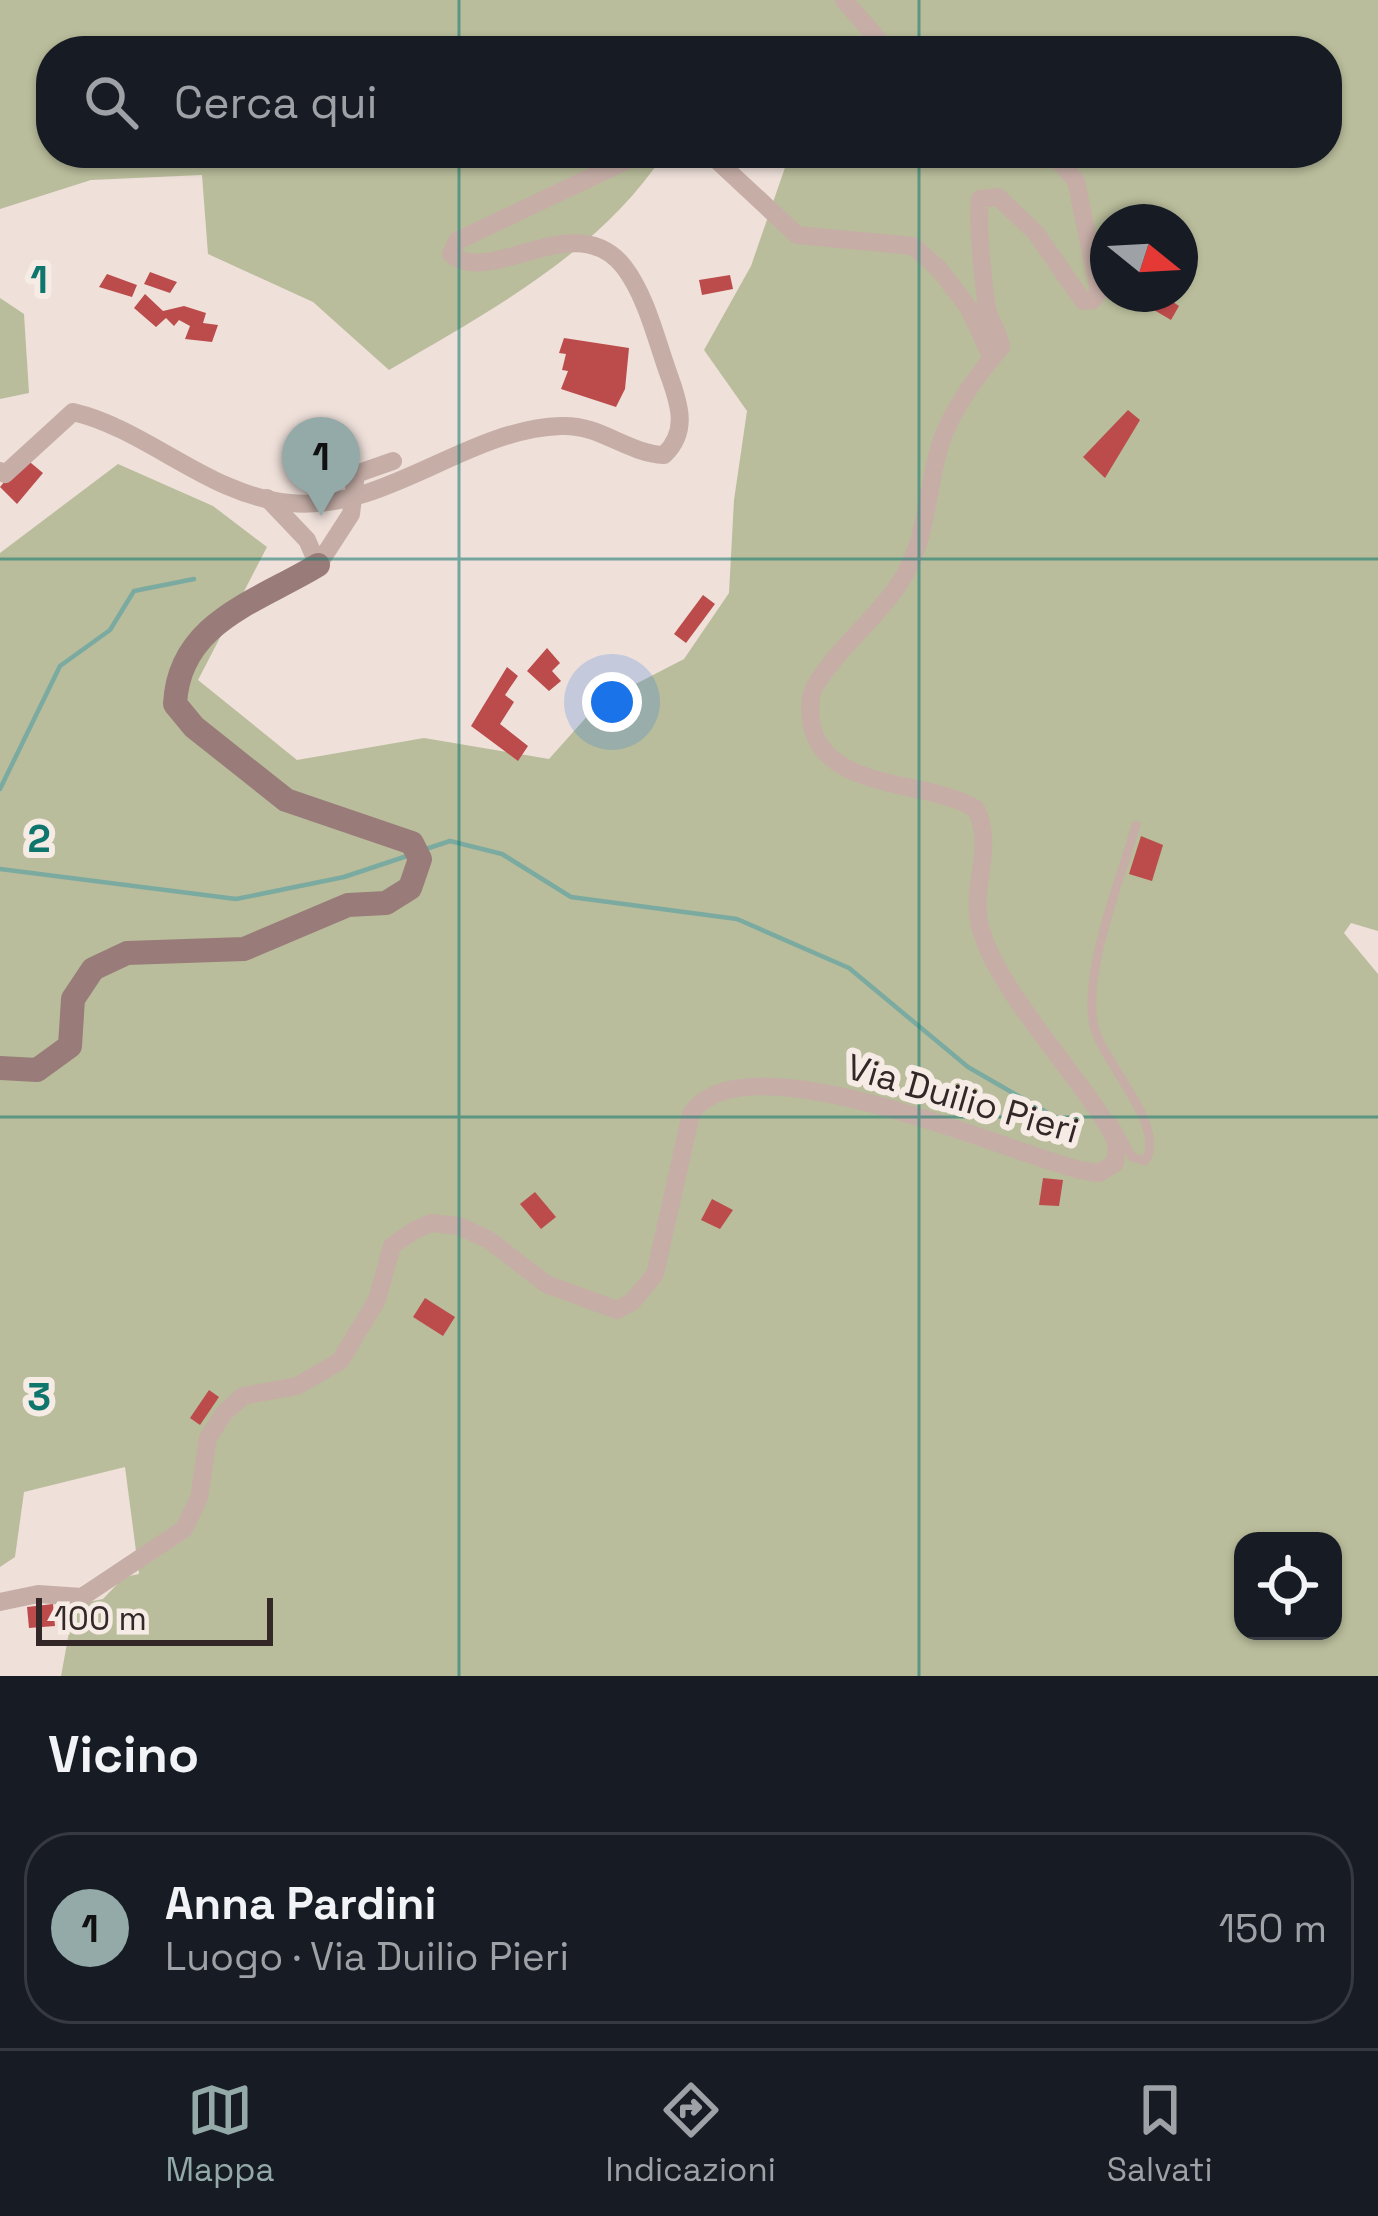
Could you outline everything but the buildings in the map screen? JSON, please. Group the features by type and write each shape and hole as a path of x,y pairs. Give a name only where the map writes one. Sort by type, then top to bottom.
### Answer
{"street":[{"path":"844,0 875,36"},
{"path":"0,471 5,474 55,423 73,412 98,418 198,474 290,503 356,496 490,439 559,426 594,428 647,454 664,455 676,444 681,413 643,303 622,264 590,244 539,246 478,264 462,264 451,254 457,241 610,168"},
{"path":"725,168 797,235 913,247 939,269 968,308 992,358"},
{"path":"992,358 1002,339 986,301 985,254 976,214 980,199 998,197 1016,210 1083,302 1093,301 1099,292 1076,181 1065,168"},
{"name":"Via Duilio Pieri","path":"0,1601 38,1594 82,1597 184,1529 199,1498 208,1438 224,1413 243,1396 297,1386 340,1361 377,1300 392,1246 413,1231 431,1223 459,1226 489,1240 532,1275 576,1298 617,1310 632,1302 655,1274 692,1114 701,1098 719,1089 771,1084 813,1092 1099,1173 1117,1157 1117,1144 1104,1119 990,952 979,924 986,845 976,809 941,792 839,764 819,744 810,721 812,691 874,622 905,575 925,523 943,436 992,358"},
{"path":"0,1068 37,1070 70,1046 73,999 93,969 127,952 244,949 278,939 326,913 386,903 410,888 416,851 286,800 194,728 175,704 177,672 196,642 223,618 319,565 336,544 356,496 356,474 393,461"},
{"path":"264,495 307,540 319,565"}],"lane":[{"path":"1104,1119 1121,1128 1132,1157 1145,1162 1151,1147 1144,1118 1096,1037 1092,1019 1104,932 1136,825"}],"green space":[{"path":"0,0 1378,0 1378,931 1351,923 1344,933 1378,974 1378,1676 61,1676 74,1605 103,1599 124,1577 139,1574 125,1467 24,1492 15,1557 0,1567 0,553 118,464 213,506 267,547 198,680 297,760 424,738 549,759 599,703 684,659 729,593 734,500 747,411 704,350 751,266 785,168 1342,168 1342,36 36,36 36,168 654,168 608,221 540,277 389,370 313,302 208,254 202,175 91,180 0,209"},
{"path":"0,298 24,314 29,393 0,399"}],"waterway":[{"path":"0,789 60,666 110,630 134,591 194,579"},
{"path":"423,850 450,841 502,854 571,897 737,919 849,968 968,1067 1065,1123"},
{"path":"0,869 236,899 344,877 407,856"}],"place":[{"name":"Anna Pardini","path":"321,516"}]}
